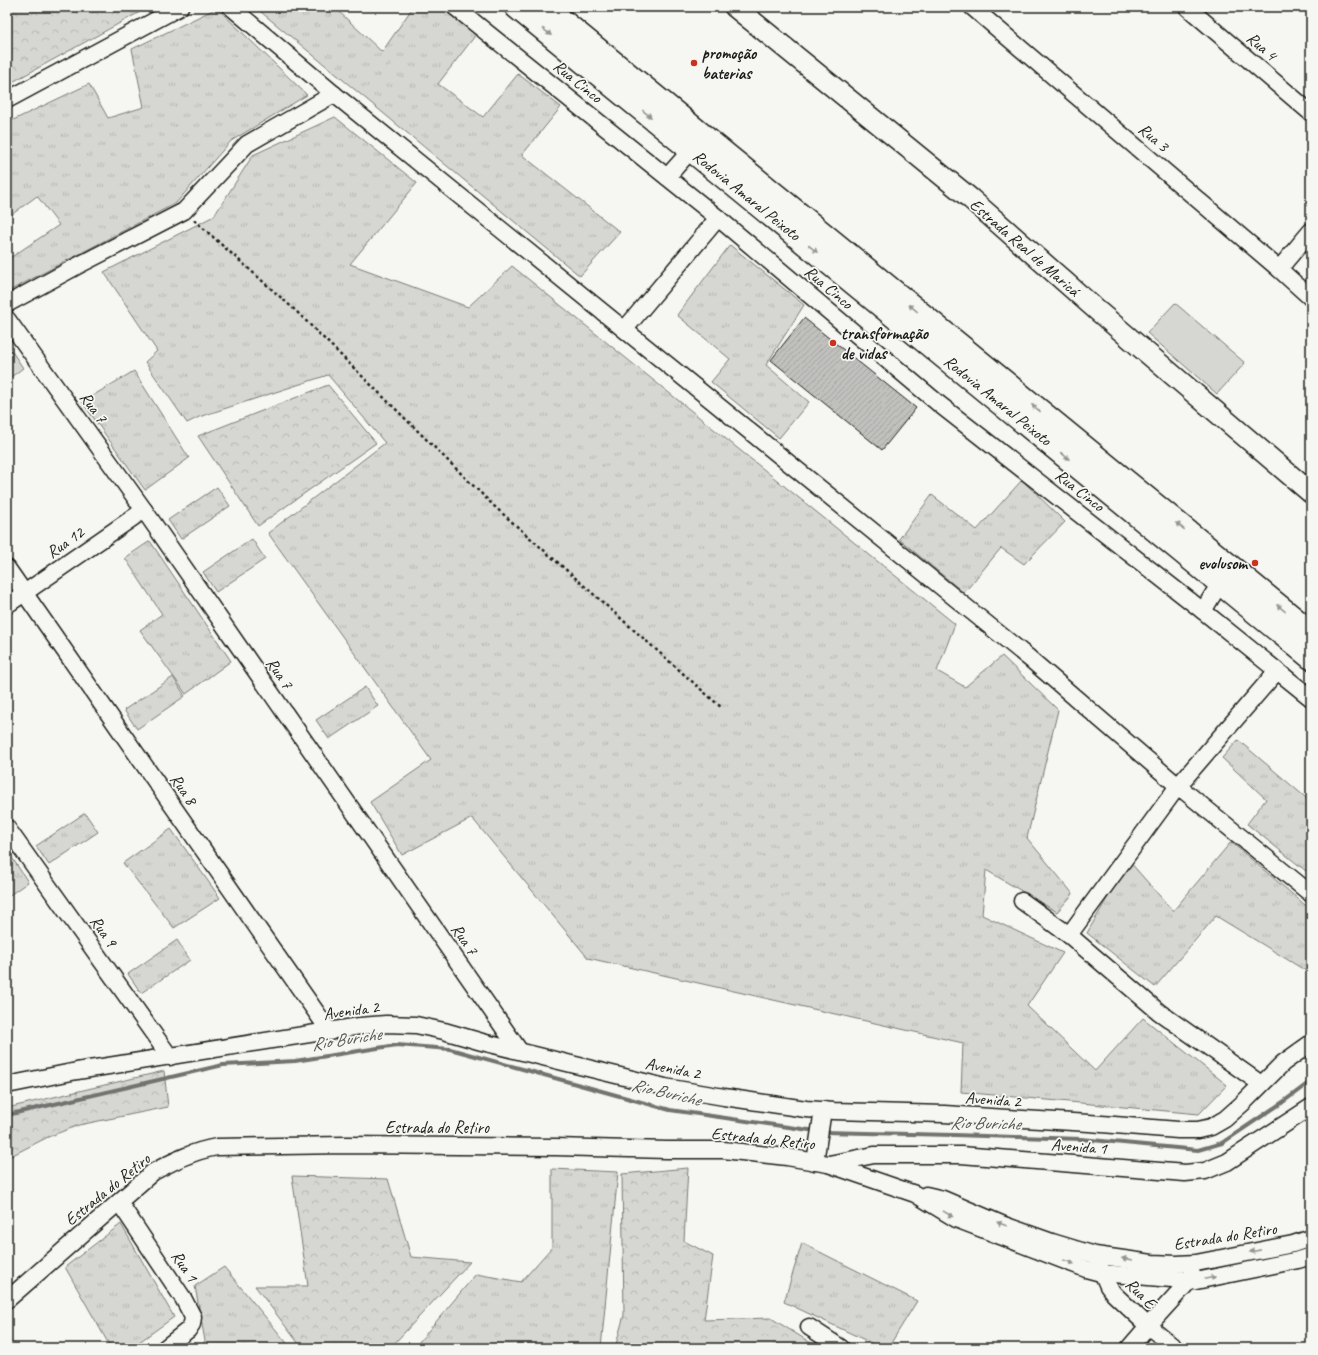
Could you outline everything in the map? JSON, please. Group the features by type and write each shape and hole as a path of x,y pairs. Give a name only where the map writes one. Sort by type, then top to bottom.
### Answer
{"highway":[{"name":"Rodovia Amaral Peixoto","path":"516,7 1311,658"},
{"name":"Rodovia Amaral Peixoto","path":"546,7 1311,632"}],"main road":[{"name":"Estrada Real de Maricá","path":"735,7 971,199 1099,312 1311,493"}],"street":[{"path":"7,100 180,7"},
{"path":"231,7 334,94 1029,658 1178,786 1311,894"},
{"name":"Rua Cinco","path":"455,7 718,218 939,404 1203,611 1311,698"},
{"name":"Rua 3","path":"972,7 1279,268 1311,298"},
{"name":"Rua 4","path":"1187,7 1311,113"},
{"path":"7,304 184,211 247,144 334,94"},
{"path":"667,177 691,150"},
{"path":"625,329 718,218"},
{"path":"1279,268 1311,231"},
{"name":"Rua 7","path":"7,319 144,510 519,1050"},
{"name":"Rua 12","path":"7,605 144,510"},
{"name":"Rua 8","path":"7,568 330,1032"},
{"path":"1203,611 1220,582"},
{"path":"1069,935 1178,786 1277,671"},
{"name":"Rua 9","path":"7,828 170,1057"},
{"path":"1022,901 1069,935 1159,1012 1261,1084"},
{"name":"Avenida 2","path":"7,1085 77,1071 330,1032 360,1026 386,1024 416,1025 444,1030 665,1087 731,1098 822,1117 944,1114 1178,1130 1198,1130 1211,1127 1225,1119 1283,1064 1311,1043"},
{"name":"Avenida 1","path":"822,1163 874,1155 934,1154 1185,1173 1198,1172 1205,1171 1228,1162 1311,1107"},
{"path":"822,1117 819,1141 822,1163"},
{"name":"Estrada do Retiro","path":"7,1300 153,1172 179,1158 200,1150 217,1147 353,1145 723,1150 822,1163 915,1194 943,1199 1004,1225 1052,1242 1095,1254 1152,1263 1196,1263 1293,1244 1311,1238"},
{"name":"Estrada do Retiro","path":"915,1194 962,1222 1079,1266 1102,1273 1196,1281 1304,1258"},
{"name":"Rua 1","path":"119,1202 183,1298 193,1317 192,1324 188,1330 165,1348"},
{"path":"1293,1244 1304,1258 1311,1271"},
{"name":"Rua E","path":"1095,1254 1108,1286 1114,1294 1148,1326 1175,1348"},
{"path":"1129,1348 1189,1281 1196,1263"},
{"path":"809,1327 841,1348"}],"path":[{"path":"184,211 296,311 494,506 722,708"}],"green space":[{"path":"7,7 149,7 7,85"},
{"path":"255,7 334,7 382,52 413,7 439,7 478,32 438,84 483,117 518,74 561,107 522,155 620,232 580,276"},
{"path":"217,8 307,95 231,141 176,203 7,292 7,260 59,225 37,196 7,218 7,123 89,84 108,118 144,107 132,49"},
{"path":"335,117 417,183 350,264 468,307 512,266 955,624 937,671 965,687 1002,656 1058,710 1027,838 1073,894 1057,912 986,870 982,915 1063,953 1027,1006 1095,1071 1143,1018 1227,1085 1199,1114 961,1092 963,1043 588,958 472,818 402,855 370,802 431,760 268,533 385,443 328,375 199,417 187,423 145,362 157,351 104,272 214,216 253,155"},
{"path":"730,245 804,305 766,365 809,402 779,438 711,382 730,359 677,315"},
{"path":"1175,303 1245,363 1217,394 1147,333"},
{"path":"7,344 23,368 7,380"},
{"path":"134,371 189,458 145,490 82,402"},
{"path":"328,385 376,443 258,526 198,436"},
{"path":"1022,480 1065,522 1024,564 1001,548 964,593 899,539 932,495 977,530"},
{"path":"217,487 230,506 181,539 168,520"},
{"path":"252,539 265,559 216,592 203,572"},
{"path":"150,541 231,661 186,694 140,630 162,614 125,558"},
{"path":"173,677 185,696 137,729 124,710"},
{"path":"365,687 378,706 329,739 316,720"},
{"path":"1238,740 1311,802 1311,875 1247,824 1266,799 1222,758"},
{"path":"85,813 98,832 49,865 36,846"},
{"path":"171,829 220,898 174,928 123,863"},
{"path":"1231,842 1311,910 1311,974 1216,916 1155,987 1087,933 1129,861 1173,911"},
{"path":"7,850 28,882 7,897"},
{"path":"177,940 190,960 141,993 128,974"},
{"path":"164,1071 168,1107 79,1125 48,1137 7,1158 7,1108"},
{"path":"688,1168 684,1241 713,1256 704,1320 771,1318 819,1348 615,1348 624,1315 622,1174"},
{"path":"552,1169 618,1172 601,1348 414,1348 476,1274 521,1282 552,1247"},
{"path":"292,1176 388,1179 411,1257 470,1262 390,1348 302,1348 255,1286 308,1286"},
{"path":"121,1224 174,1317 131,1348 111,1348 65,1267"},
{"path":"802,1243 917,1301 888,1348 882,1348 784,1302"},
{"path":"224,1267 291,1348 199,1348 205,1341 195,1286"}],"building":[{"path":"804,318 916,408 882,450 771,360"}],"waterway":[{"name":"Rio Buriche","path":"7,1115 223,1065 295,1061 397,1045 450,1049 670,1110 816,1131"},
{"name":"Rio Buriche","path":"823,1132 1081,1139 1198,1150 1222,1143 1283,1102 1311,1081"}],"place":[{"name":"promoção baterias","path":"694,63"},
{"name":"transformação de vidas","path":"833,343"},
{"name":"evolusom","path":"1255,563"}]}
